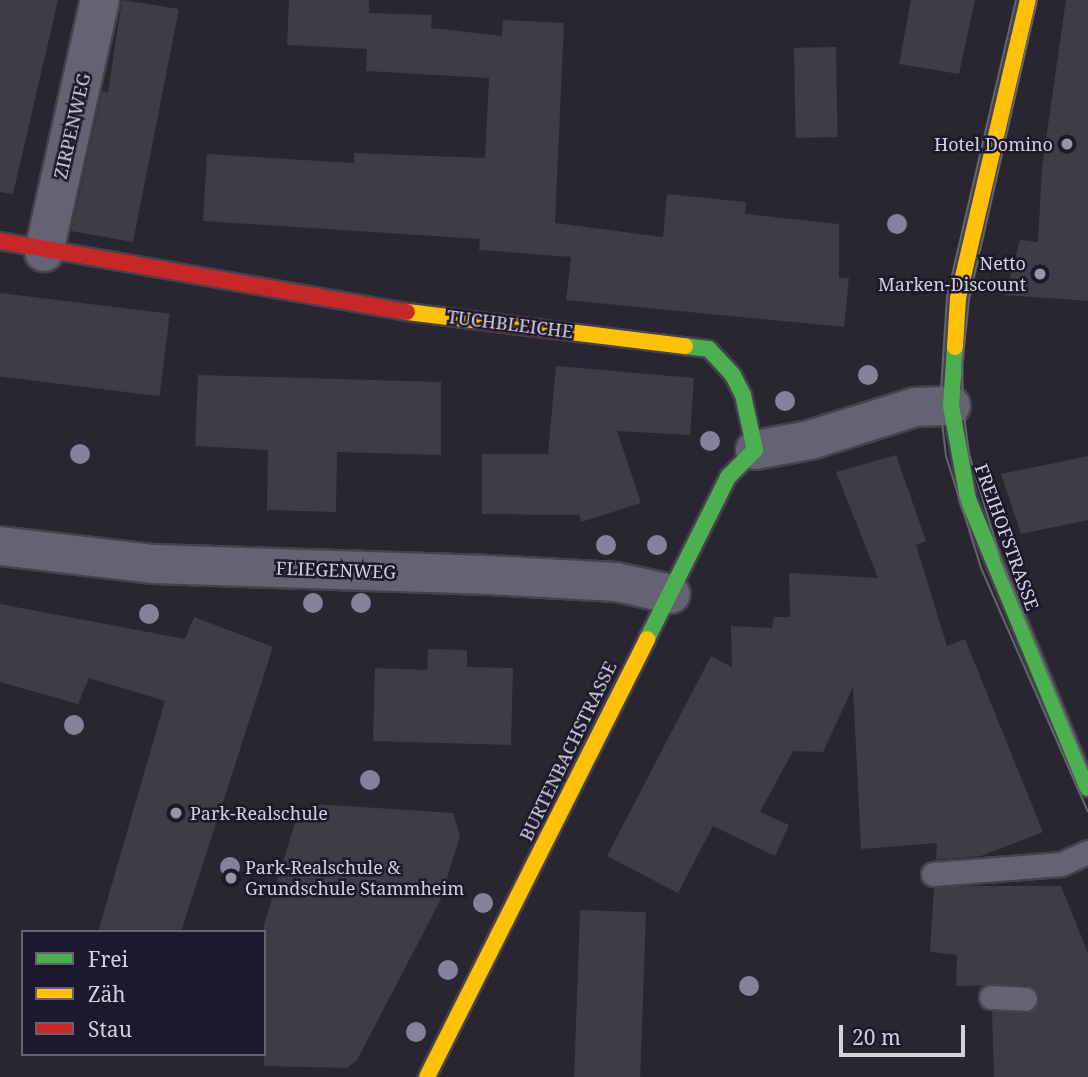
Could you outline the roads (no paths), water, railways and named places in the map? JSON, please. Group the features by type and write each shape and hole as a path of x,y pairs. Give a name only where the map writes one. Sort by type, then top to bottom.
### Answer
{"street":[{"name":"ZIRPENWEG","path":"44,252 100,0"},
{"name":"FREIHOFSTRASSE","path":"1028,0 958,298 951,406 968,499 1078,739 1088,788"},
{"name":"TUCHBLEICHE","path":"0,241 44,252 408,312 709,349 733,375 743,395 755,450"},
{"path":"755,450 810,440 915,407 951,406"},
{"name":"BURTENBACHSTRASSE","path":"427,1077 728,477 755,450"},
{"name":"FLIEGENWEG","path":"0,546 154,564 527,577 628,584 671,594"}],"lane":[{"path":"933,874 1061,864 1088,852"},
{"path":"991,997 1026,999"}],"tram line":[{"path":"1016,0 947,297 940,405 946,456 981,568 1088,812"},
{"path":"1037,0 969,300 962,364 963,406 969,454 1002,563 1088,770"}],"place":[{"name":"Hotel Domino","path":"1067,144"},
{"name":"Netto Marken-Discount","path":"1040,274"},
{"name":"Park-Realschule","path":"176,813"},
{"name":"Park-Realschule & Grundschule Stammheim","path":"231,878"}]}
